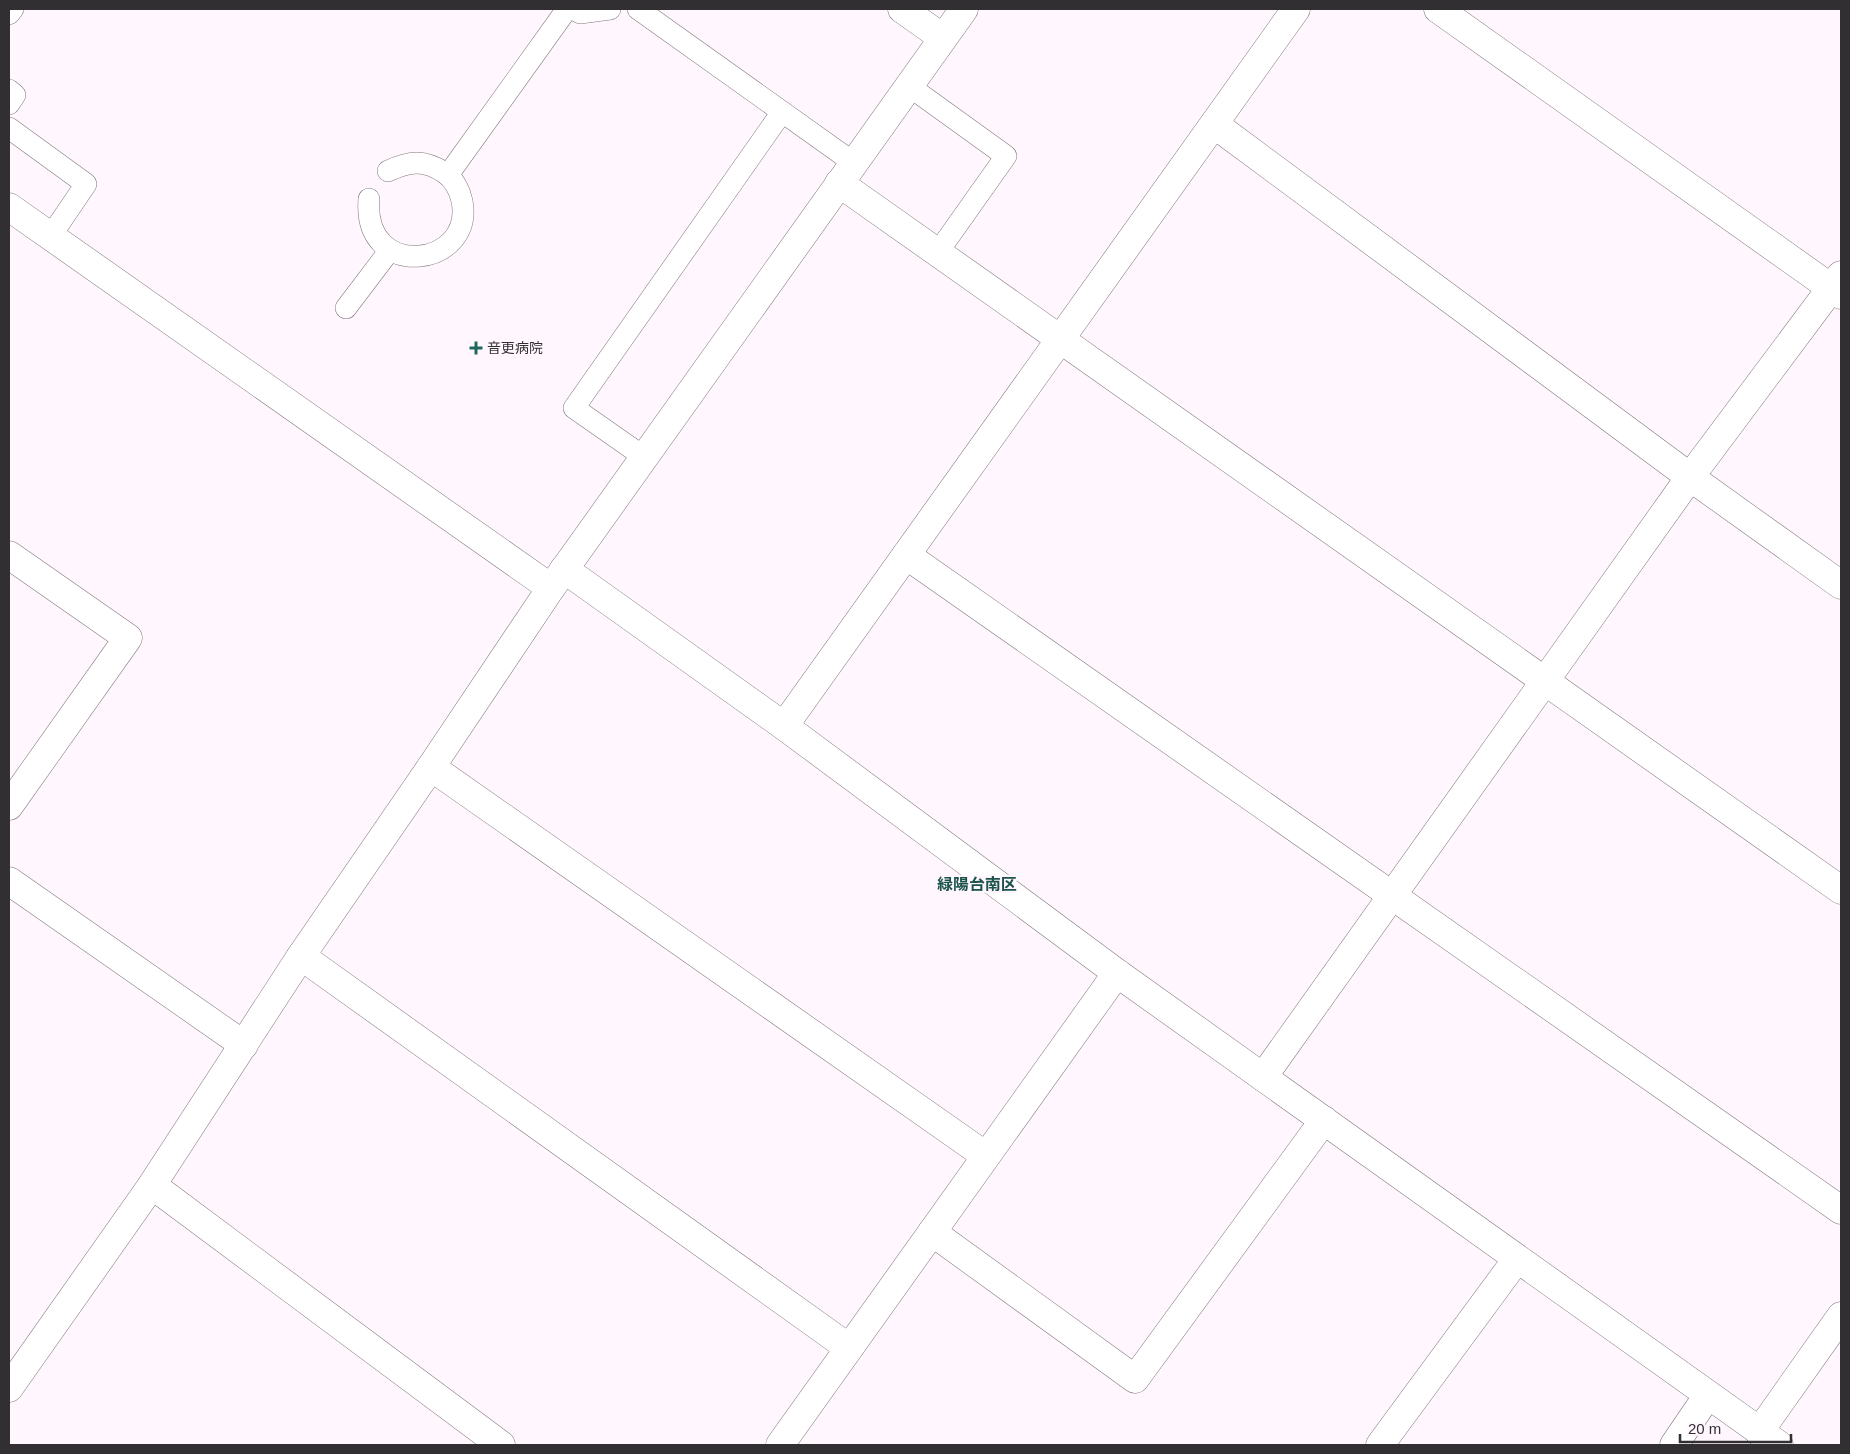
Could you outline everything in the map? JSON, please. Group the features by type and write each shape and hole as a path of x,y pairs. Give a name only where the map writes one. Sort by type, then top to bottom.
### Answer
{"street":[{"path":"902,9 943,38"},
{"path":"9,1388 152,1185 301,956 557,579 964,9"},
{"path":"784,726 1296,9"},
{"path":"1262,1077 1690,477 1838,286 1438,9"},
{"path":"1214,124 1690,477 1841,584"},
{"path":"847,173 938,252 1841,890"},
{"path":"9,207 50,237 557,579 784,726 1117,973 1769,1438 1841,1316"},
{"path":"9,555 128,638 9,806"},
{"path":"906,556 1841,1210"},
{"path":"431,767 986,1156"},
{"path":"9,882 244,1045"},
{"path":"301,956 849,1348"},
{"path":"780,1445 1117,973"},
{"path":"932,1232 1135,1379 1324,1120"},
{"path":"152,1185 501,1445"},
{"path":"1380,1445 1517,1259"},
{"path":"1674,1445 1708,1395"}],"lane":[{"path":"9,14 13,9"},
{"path":"448,175 567,9"},
{"path":"573,9 580,13 610,9"},
{"path":"638,9 782,112 847,173"},
{"path":"909,86 1006,156 938,252"},
{"path":"9,90 15,95 9,104"},
{"path":"644,457 574,408 782,112"},
{"path":"9,128 86,184 50,237"},
{"path":"369,199 368,213 371,228 379,240 390,250 409,257 429,256 446,246 459,231 464,211 460,192 448,175 434,166 419,162 402,164 388,171"},
{"path":"346,308 390,250"}],"place":[{"name":"音更病院","path":"476,348"}],"district":[{"name":"緑陽台南区","path":"977,884"}]}
